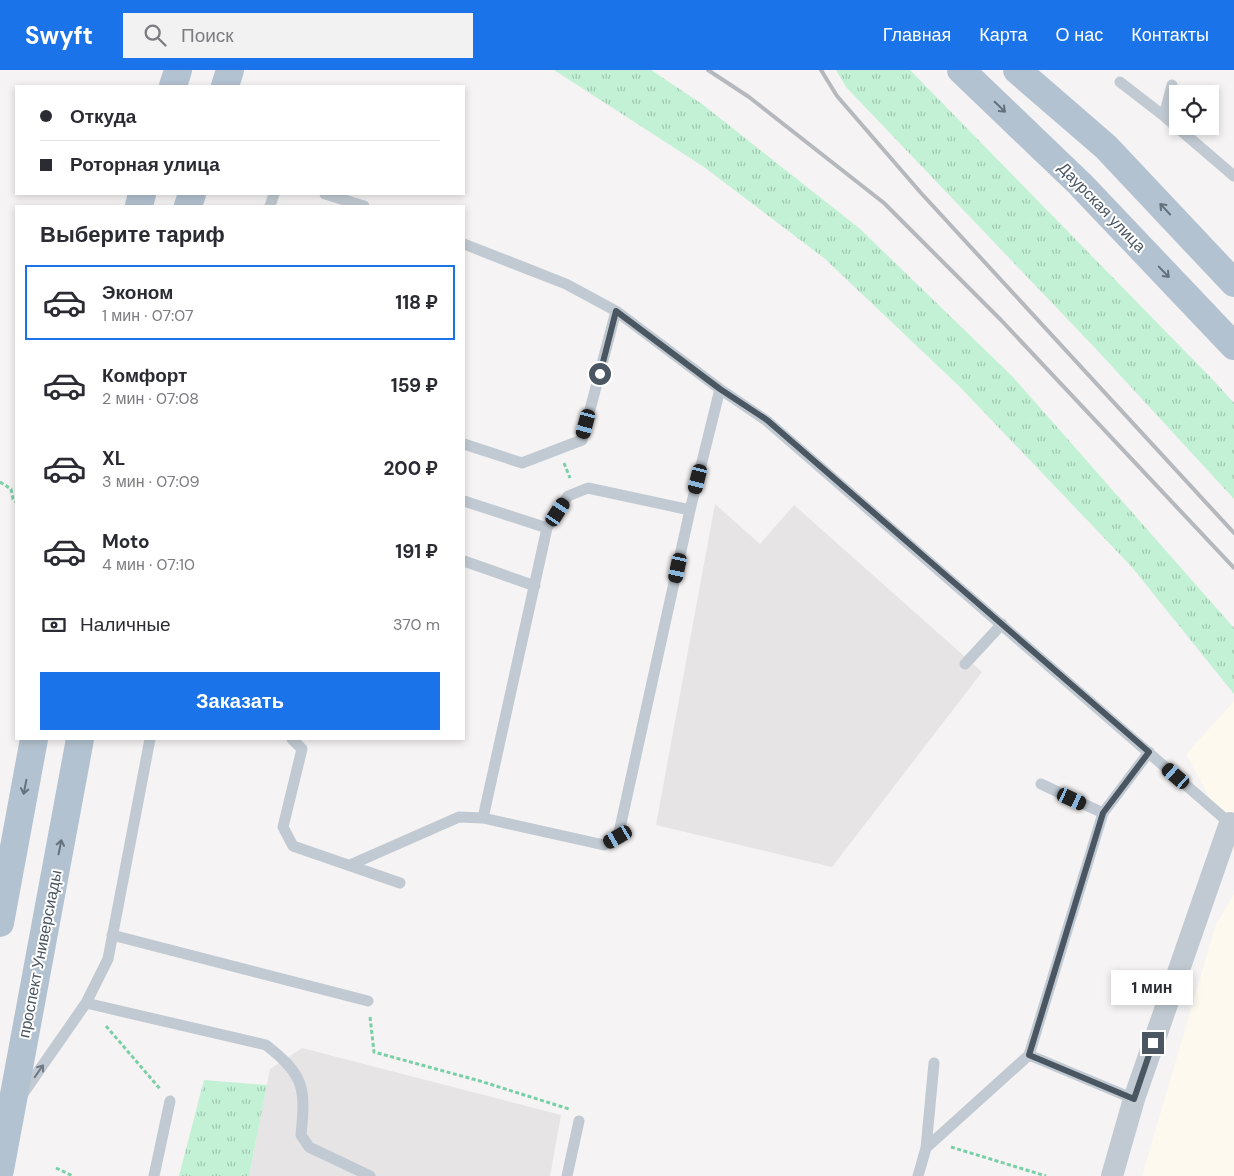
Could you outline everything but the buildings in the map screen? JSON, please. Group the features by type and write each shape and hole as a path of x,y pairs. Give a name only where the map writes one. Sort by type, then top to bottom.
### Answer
{"main road":[{"path":"173,85 178,70"},
{"path":"225,85 230,70"},
{"path":"1017,70 1106,147 1234,283"},
{"name":"Даурская улица","path":"962,71 1080,184 1234,346"},
{"path":"0,923 34,740"},
{"name":"проспект Универсиады","path":"0,1170 80,740"}],"street":[{"path":"1112,1176 1134,1099 1232,825"}],"lane":[{"path":"1120,82 1164,116 1234,176"},
{"path":"1164,116 1169,97"},
{"path":"328,195 361,205"},
{"path":"465,244 566,284 616,311 720,389 767,420 1232,825"},
{"path":"465,444 522,463 582,440 616,311"},
{"path":"350,866 459,817 483,818 604,845 618,837 690,510 720,389"},
{"path":"483,818 548,528 568,496 588,488 690,510"},
{"path":"465,501 548,528"},
{"path":"465,561 535,586"},
{"path":"965,664 1002,624"},
{"path":"11,1111 86,1003 108,959 150,740"},
{"path":"293,740 302,749 283,827 293,846 400,883"},
{"path":"929,1145 1029,1055 1103,813 1149,752"},
{"path":"1041,784 1103,813"},
{"path":"112,935 368,1001"},
{"path":"86,1003 266,1044 285,1059 298,1075 304,1106 301,1135 309,1146 370,1176"},
{"path":"1029,1055 1134,1099"},
{"path":"918,1176 929,1145 934,1063"},
{"path":"154,1176 170,1101"},
{"path":"567,1176 579,1121"}],"path":[{"path":"559,449 575,493"},
{"path":"0,482 11,489 15,501"},
{"path":"368,1001 374,1052 480,1081 572,1110 579,1121"},
{"path":"86,1003 170,1101"},
{"path":"929,1145 1046,1176"},
{"path":"56,1168 73,1176"}],"shaded area":[{"path":"715,504 760,544 794,505 982,672 832,867 656,825"},
{"path":"1234,701 1234,844 1186,754"},
{"path":"1234,894 1234,1176 1142,1176 1216,924"},
{"path":"302,1048 561,1115 550,1176 249,1176 270,1069"}],"green space":[{"path":"554,70 651,70 702,104 859,228 1012,376 1234,628 1234,694 1131,566 960,387 824,258 704,167"},
{"path":"836,70 910,70 1216,383 1234,403 1234,499 1096,349 846,87"},
{"path":"204,1080 267,1085 249,1176 179,1176"}],"railway":[{"path":"708,70 749,97 884,203 1001,320 1234,568"},
{"path":"821,70 837,96 921,193 1234,533"}],"route":[{"path":"600,374 616,311 720,389 767,420 1149,752 1103,813 1029,1055 1134,1099 1153,1043"}]}
